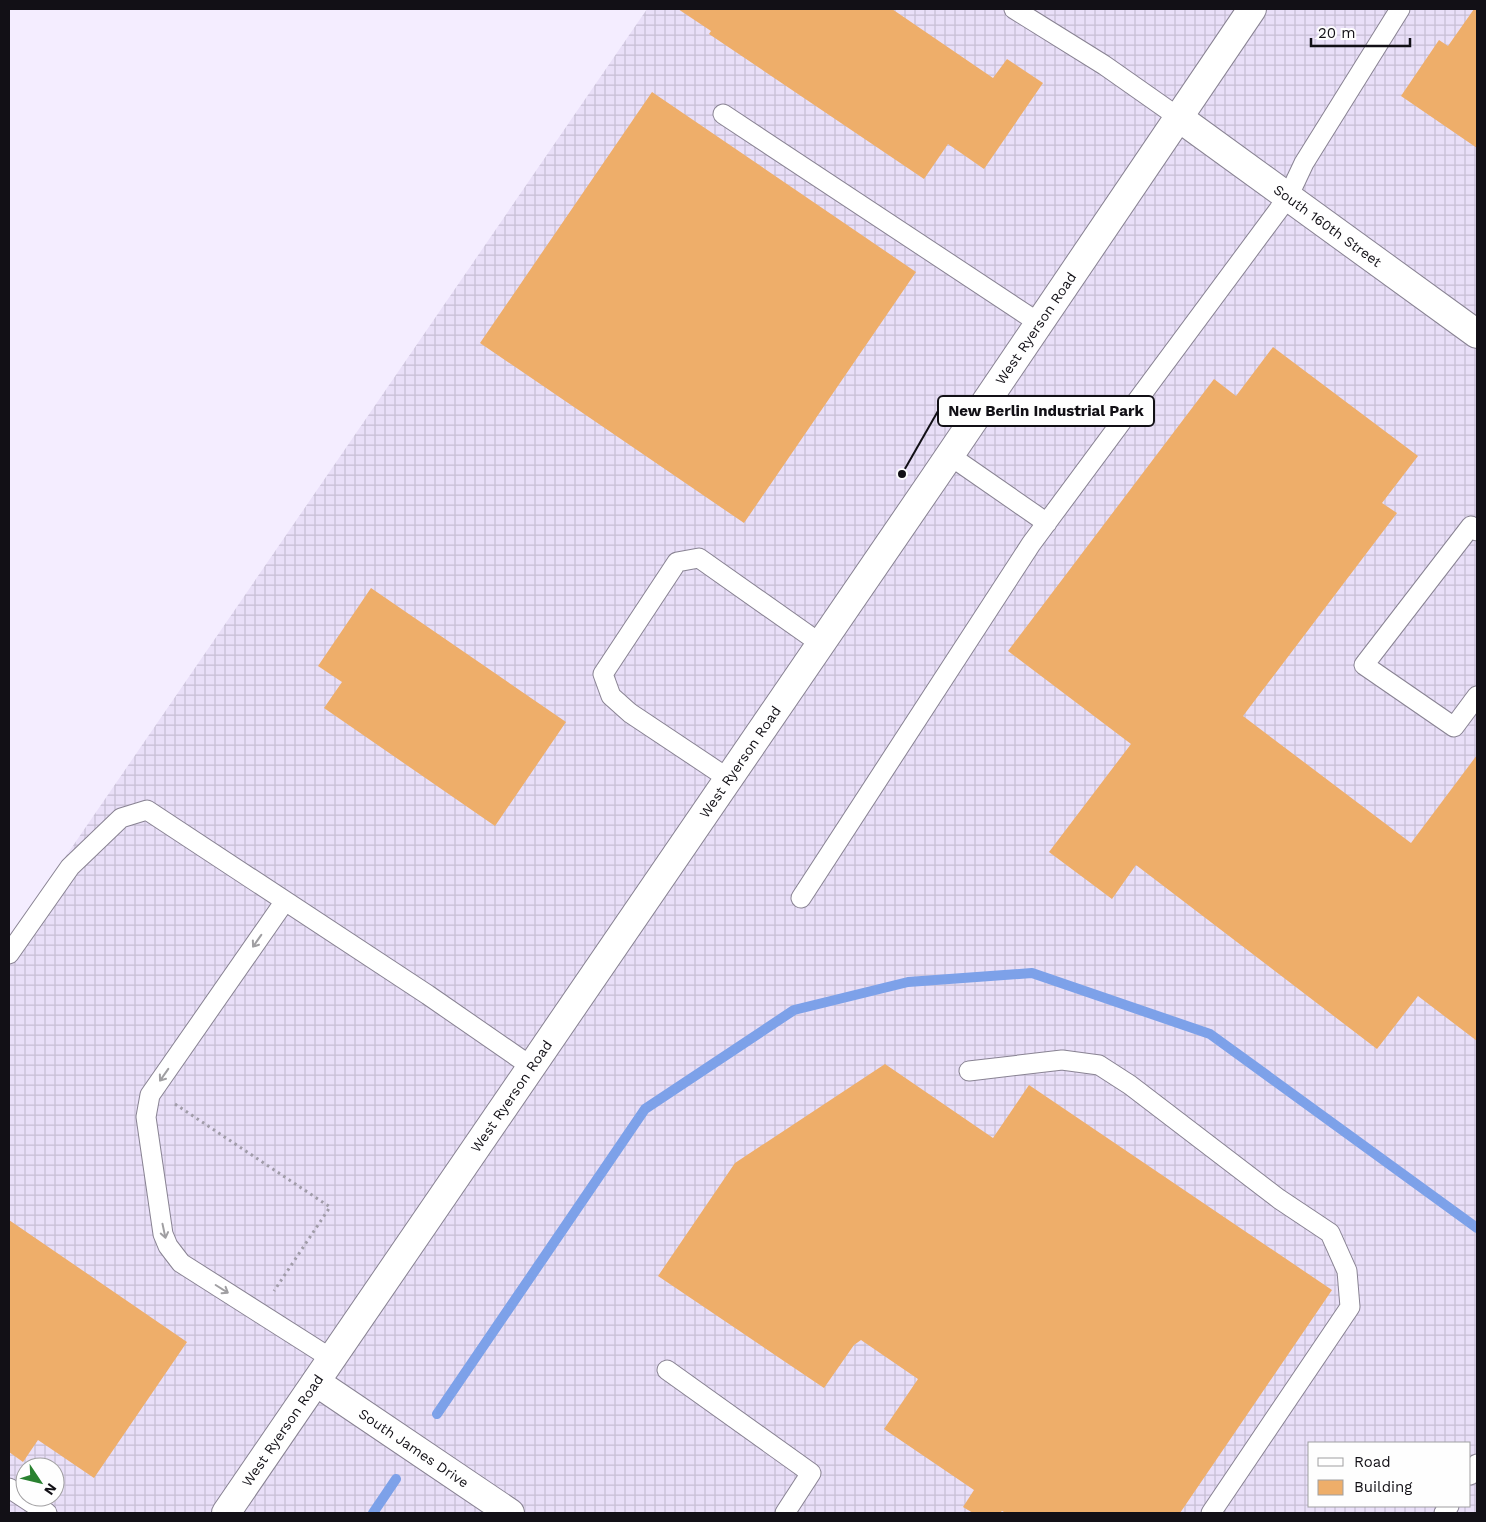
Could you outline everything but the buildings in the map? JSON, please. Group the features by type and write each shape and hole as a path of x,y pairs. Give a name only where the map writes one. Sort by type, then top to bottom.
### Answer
{"street":[{"name":"West Ryerson Road","path":"226,1513 729,779 1252,9"},
{"name":"South 160th Street","path":"1178,117 1477,334"},
{"name":"South James Drive","path":"316,1382 510,1513"}],"lane":[{"path":"1014,9 1104,65 1178,117"},
{"path":"801,898 1031,544 1288,197 1304,164 1400,9"},
{"path":"723,114 1039,323"},
{"path":"949,455 1047,523"},
{"path":"1477,531 1471,526 1364,665 1454,727 1477,696"},
{"path":"729,779 630,713 611,696 603,674 677,562 698,558 821,644"},
{"path":"9,954 70,867 121,818 147,810 428,994 532,1067"},
{"path":"285,901 150,1094 146,1118 163,1234 168,1246 181,1262 332,1359"},
{"path":"970,1071 1062,1060 1099,1066 1130,1085 1279,1198 1330,1233 1348,1271 1350,1307 1211,1513"},
{"path":"667,1370 811,1473 785,1513"},
{"path":"9,1488 47,1513"}],"path":[{"path":"154,1090 330,1207 260,1312"}],"shaded area":[{"path":"647,9 1477,9 1477,1513 9,1513 9,939"}],"waterway":[{"path":"437,1414 645,1109 794,1010 908,982 1032,973 1210,1034 1477,1228"},
{"path":"373,1513 396,1479"}],"place":[{"name":"New Berlin Industrial Park","path":"902,474"}]}
